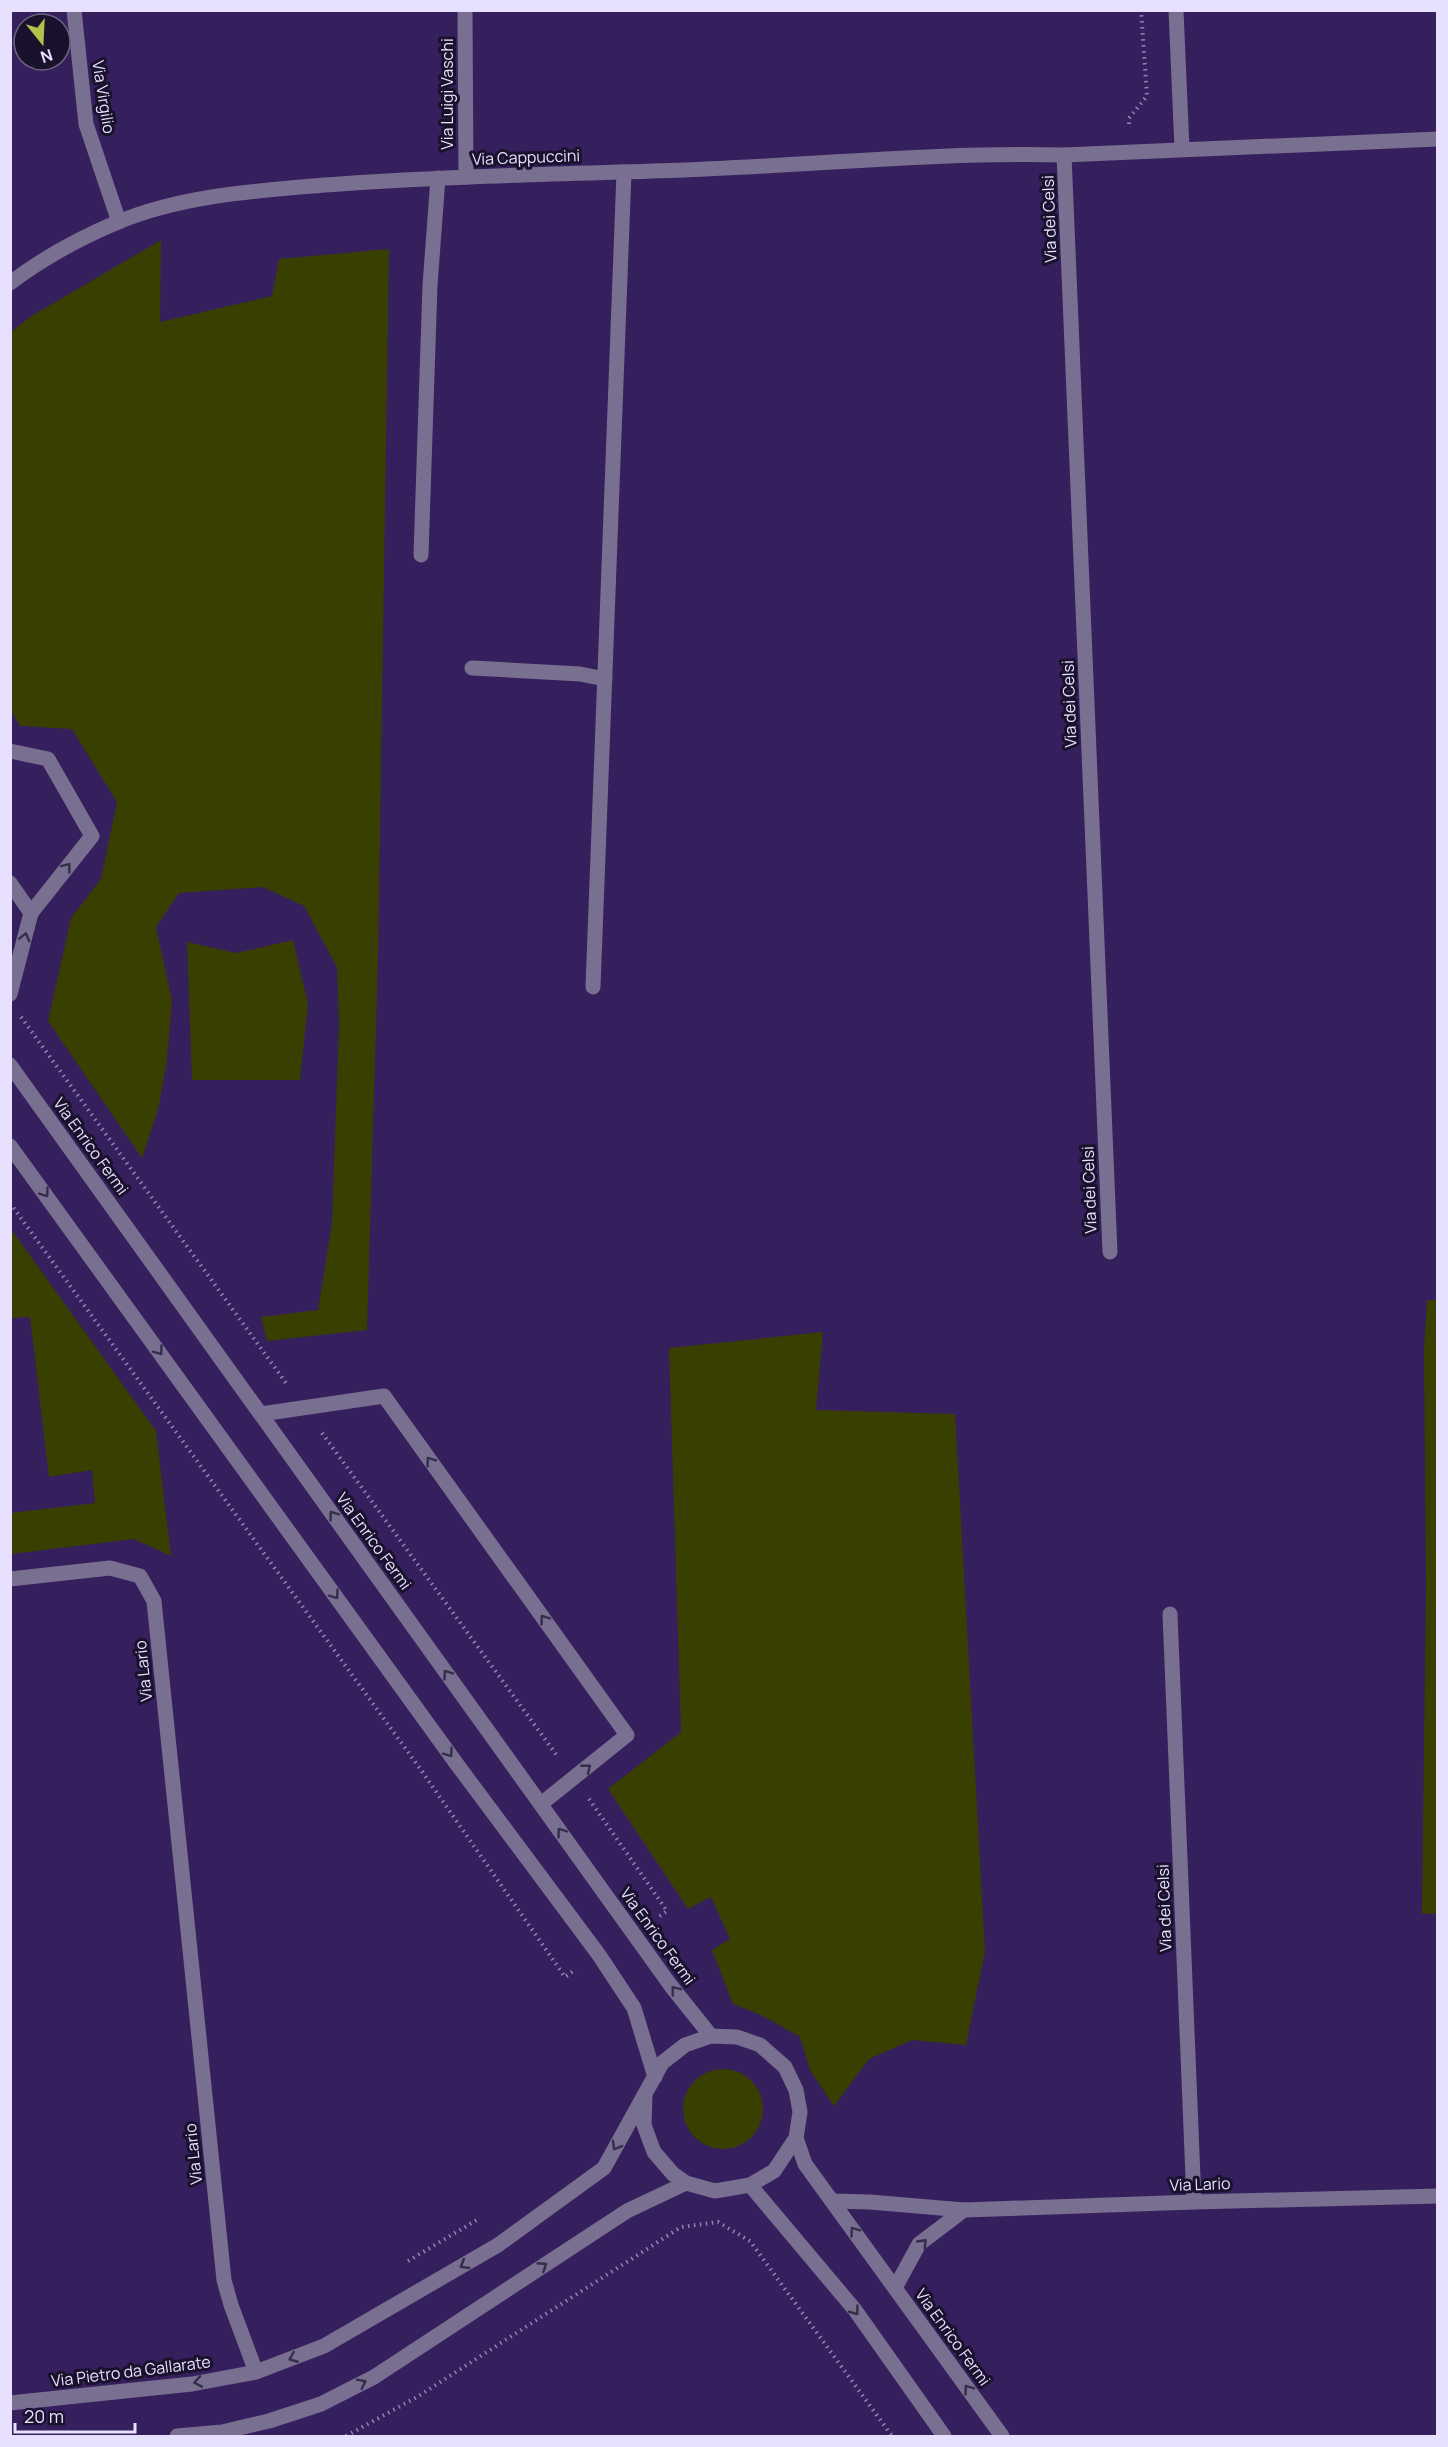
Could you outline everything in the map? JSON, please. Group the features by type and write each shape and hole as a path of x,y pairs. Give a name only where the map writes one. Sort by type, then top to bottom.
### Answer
{"street":[{"name":"Via Virgilio","path":"74,10 86,124 119,222"},
{"name":"Via Luigi Vaschi","path":"465,10 466,177"},
{"path":"1176,10 1182,149"},
{"name":"Via Cappuccini","path":"10,283 34,266 119,222 174,205 246,192 438,178 1437,139"},
{"name":"Via dei Celsi","path":"1064,155 1110,1252"},
{"path":"593,987 624,172"},
{"path":"421,555 430,285 438,178"},
{"path":"472,668 580,674 605,679"},
{"path":"10,751 48,759 92,836 30,913 10,994"},
{"path":"10,883 30,913"},
{"name":"Via Enrico Fermi","path":"10,1065 671,1986 711,2036"},
{"path":"10,1146 449,1754 599,1955 634,2008 655,2077"},
{"path":"261,1414 384,1396 627,1735 541,1804"},
{"name":"Via Lario","path":"10,1579 110,1568 140,1576 154,1601 224,2280 256,2372"},
{"name":"Via dei Celsi","path":"1170,1614 1194,2202"},
{"path":"256,2372 324,2346 498,2245 604,2168 662,2063 684,2044 711,2036 737,2037 760,2045 785,2067 796,2090 800,2112 796,2138 774,2171 750,2186 715,2191 686,2183 673,2174 654,2152 644,2125 645,2096"},
{"name":"Via Enrico Fermi","path":"796,2138 805,2164 1002,2436"},
{"path":"177,2436 268,2429 321,2404 374,2377 627,2211 686,2183"},
{"path":"750,2186 855,2310 944,2436"},
{"name":"Via Lario","path":"832,2201 964,2210 1437,2196"},
{"path":"895,2288 920,2244 964,2210"},
{"name":"Via Pietro da Gallarate","path":"10,2403 192,2384 256,2372"}],"path":[{"path":"1127,152 1130,118 1147,96 1141,10"},
{"path":"18,1012 667,1911 634,1933"},
{"path":"10,1203 421,1770 565,1977 599,1955"},
{"path":"346,2436 417,2397 681,2227 718,2222 750,2241 892,2436"}],"green space":[{"path":"161,240 160,322 272,296 279,259 389,249 378,959 367,1330 267,1341 261,1317 318,1310 332,1223 339,1024 337,967 304,906 263,887 179,893 156,927 172,1000 167,1060 158,1110 142,1158 48,1021 71,918 101,879 117,802 72,729 20,726 11,710 11,332 30,317"},
{"path":"293,940 308,1004 300,1080 192,1080 187,942 236,953"},
{"path":"11,1229 156,1431 171,1556 134,1539 11,1554 11,1513 95,1503 92,1470 49,1477 30,1317 11,1318"},
{"path":"1427,1300 1438,1300 1438,1913 1422,1914 1426,1587 1424,1351"},
{"path":"823,1332 816,1410 955,1414 985,1951 966,2045 912,2040 869,2059 834,2106 810,2070 800,2037 761,2015 733,2004 712,1950 730,1939 711,1897 688,1909 608,1789 681,1732 669,1348"},
{"path":"715,2069 731,2069 752,2080 763,2101 763,2117 752,2138 731,2149 715,2149 701,2143 689,2131 683,2117 683,2101 689,2087 701,2075"}]}
